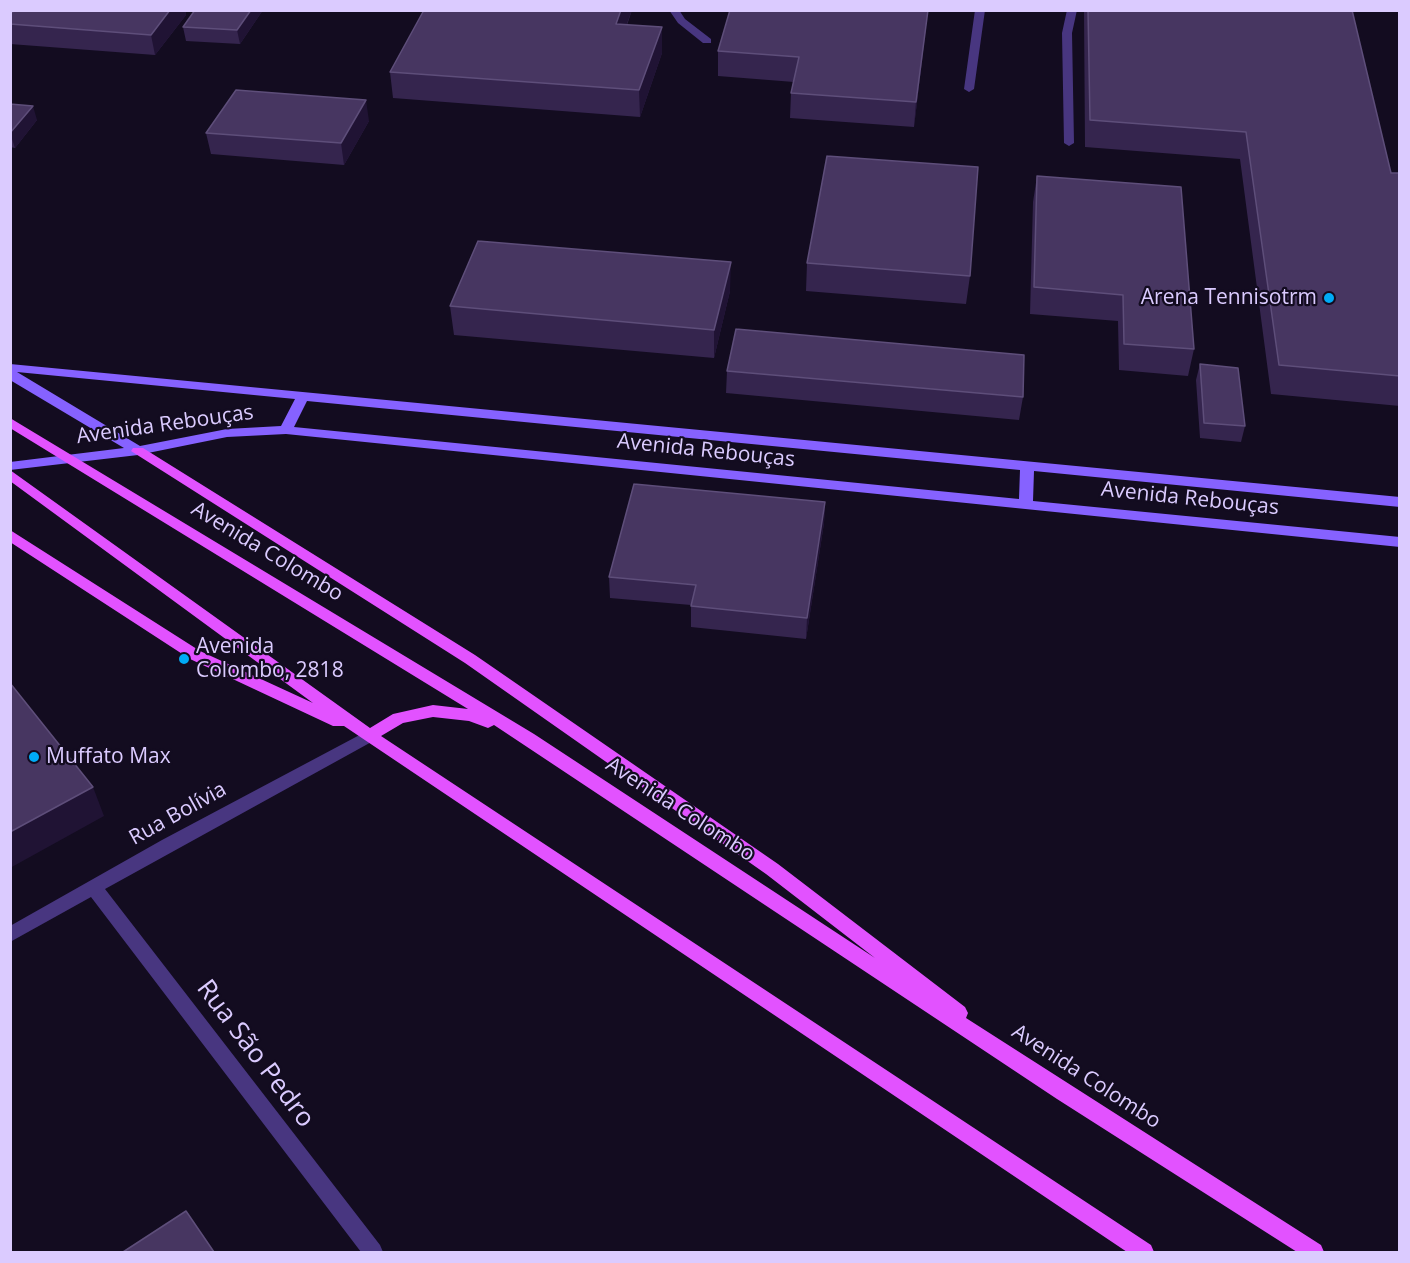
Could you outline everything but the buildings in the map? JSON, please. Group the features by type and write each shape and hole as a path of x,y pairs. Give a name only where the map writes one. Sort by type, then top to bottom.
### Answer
{"main road":[{"name":"Avenida Rebouças","path":"10,368 1400,502"},
{"path":"10,374 138,451 489,672 772,869 1064,1093"},
{"path":"286,430 303,396"},
{"name":"Avenida Colombo","path":"10,422 528,738 1064,1093 1314,1252"},
{"name":"Avenida Rebouças","path":"10,466 138,451 227,433 286,430 1400,542"},
{"path":"1026,504 1027,467"},
{"path":"10,474 369,736 1144,1252"},
{"path":"10,535 195,655 369,736"},
{"path":"369,736 399,718 433,711 451,711 471,716 528,738"}],"street":[{"path":"674,10 681,21 707,41"},
{"path":"969,89 980,10"},
{"path":"1069,143 1067,33 1072,10"},
{"name":"Rua Bolívia","path":"10,935 369,736"},
{"name":"Rua São Pedro","path":"94,888 373,1252"}],"place":[{"name":"Arena Tennisotrm","path":"1329,298"},
{"name":"Avenida Colombo, 2818","path":"184,659"},
{"name":"Muffato Max","path":"34,757"}]}
